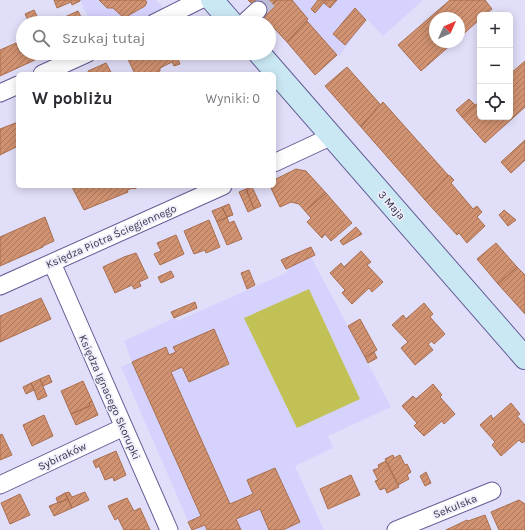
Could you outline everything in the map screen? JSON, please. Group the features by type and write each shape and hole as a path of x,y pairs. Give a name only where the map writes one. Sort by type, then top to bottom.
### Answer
{"main road":[{"path":"212,0 226,16"},
{"name":"3 Maja","path":"265,60 276,72"},
{"name":"3 Maja","path":"276,72 525,358"}],"street":[{"path":"168,16 200,0"},
{"path":"252,16 258,10"},
{"path":"46,72 73,60"},
{"path":"0,93 16,86"},
{"path":"276,162 332,136"},
{"name":"Księdza Piotra Ściegiennego","path":"0,286 219,188"},
{"name":"Księdza Ignacego Skorupki","path":"52,263 169,530"},
{"name":"Sybiraków","path":"0,485 124,427"},
{"name":"Sekulska","path":"396,530 492,491"}],"shaded area":[{"path":"80,0 156,0 167,12 159,16 88,16"},
{"path":"292,0 423,0 383,36 367,19 339,56 307,21 308,19"},
{"path":"311,257 391,407 328,436 333,448 295,466 324,530 192,530 121,367 132,362 124,341 174,318 177,321 288,272 286,269"},
{"path":"309,289 360,399 297,428 244,318"}],"building":[{"path":"54,0 80,1 72,5 71,2 57,8"},
{"path":"99,0 145,0 147,2 145,6 128,16 122,16 113,8 107,8"},
{"path":"248,0 277,0 262,14"},
{"path":"277,0 292,0 308,19 287,42 276,30 276,16 263,16 261,14"},
{"path":"318,0 326,0 315,13 311,9"},
{"path":"326,0 337,0 330,8 324,3"},
{"path":"450,0 485,0 492,9 488,12 477,12 477,22 465,33 465,12 436,12"},
{"path":"355,8 366,20 345,45 333,34"},
{"path":"34,10 37,16 26,16 25,14"},
{"path":"78,11 80,16 67,16"},
{"path":"429,18 429,48 447,48 421,71 398,45"},
{"path":"307,21 337,55 315,75 287,42"},
{"path":"16,43 16,60 35,60 0,76 0,50"},
{"path":"128,60 178,60 180,64 174,66 172,62 160,68 160,71 158,72 134,72"},
{"path":"525,61 525,107 513,118 513,84 513,71"},
{"path":"106,63 111,72 88,72"},
{"path":"347,67 380,104 361,127 325,86"},
{"path":"469,99 475,105 462,117 456,110"},
{"path":"383,102 448,175 425,200 361,127"},
{"path":"477,104 477,120 511,120 485,143 462,117"},
{"path":"16,123 16,147 0,155 0,129"},
{"path":"525,140 525,160 511,173 501,162"},
{"path":"296,169 306,171 326,193 305,211 299,204 291,202 280,207 271,188 276,188 276,179"},
{"path":"449,175 454,180 451,183 473,209 477,206 482,212 477,217 485,226 467,243 459,233 457,235 425,200"},
{"path":"73,188 133,188 127,190 128,192 84,210"},
{"path":"252,188 261,206 254,209 246,189"},
{"path":"246,189 254,209 248,212 239,192"},
{"path":"326,193 352,223 331,241 325,234 322,238 307,222 311,218 305,211"},
{"path":"229,204 233,215 227,217 222,207"},
{"path":"222,207 227,217 217,222 212,211"},
{"path":"504,210 516,220 508,226 499,215"},
{"path":"45,217 54,241 0,266 0,237"},
{"path":"227,217 229,223 234,221 242,239 227,245 217,222"},
{"path":"209,220 220,247 206,253 205,250 194,254 184,231"},
{"path":"356,227 362,234 343,245 340,241"},
{"path":"176,235 184,254 160,265 154,254 161,251 157,243"},
{"path":"496,243 517,267 498,284 477,259"},
{"path":"311,247 315,255 286,269 281,260"},
{"path":"361,251 371,262 367,265 383,282 372,292 369,288 352,304 342,293 345,290 330,273 341,263 344,267"},
{"path":"136,253 148,278 139,282 141,286 134,289 132,285 115,293 103,267"},
{"path":"517,267 525,275 525,314 498,284"},
{"path":"249,270 255,285 247,289 241,273"},
{"path":"171,271 174,277 161,283 158,277"},
{"path":"41,298 51,319 0,342 0,316"},
{"path":"195,302 197,308 174,318 171,312"},
{"path":"424,303 433,314 430,317 445,334 434,344 432,341 428,344 433,350 415,365 401,348 408,342 392,325 403,315 406,319"},
{"path":"360,319 377,350 365,357 348,326"},
{"path":"214,329 229,364 189,382 182,367 171,372 230,504 253,494 247,480 275,468 300,522 283,530 269,530 260,509 236,519 241,530 207,530 205,525 192,530 188,522 201,516 132,362 166,347 169,355 176,352 173,347"},
{"path":"374,352 377,358 368,363 365,357"},
{"path":"49,375 52,382 43,386 40,379"},
{"path":"40,379 47,396 38,400 31,383"},
{"path":"83,381 92,401 89,403 90,406 71,414 61,391"},
{"path":"31,383 34,390 26,394 23,387"},
{"path":"433,384 442,395 440,397 455,414 444,424 442,421 424,436 414,426 417,423 402,406 413,396 416,399"},
{"path":"92,401 98,415 76,425 71,414 90,406 89,403"},
{"path":"511,403 520,414 517,416 525,425 525,441 522,443 519,440 501,456 492,445 495,442 480,425 491,415 493,419"},
{"path":"44,415 53,436 32,446 23,425"},
{"path":"2,434 12,455 0,460 0,435"},
{"path":"116,451 126,475 114,481 113,477 105,480 99,466 96,468 93,461"},
{"path":"393,455 394,458 400,455 405,465 407,464 411,472 407,475 409,479 398,485 385,459"},
{"path":"386,461 399,487 387,493 385,488 380,490 375,481 378,480 373,470 379,468 378,465"},
{"path":"426,472 431,483 425,486 420,476"},
{"path":"351,475 360,495 328,509 320,489"},
{"path":"69,492 72,497 85,492 89,500 72,508 65,493"},
{"path":"65,493 68,499 58,503 56,498"},
{"path":"20,494 30,515 10,524 1,503"},
{"path":"127,498 134,511 140,508 150,530 124,530 118,518 115,520 108,506"},
{"path":"68,499 72,508 54,516 49,506"},
{"path":"519,500 525,504 525,530 499,530 491,512"},
{"path":"485,515 491,530 446,530 467,520 468,521"}],"tunnel":[{"path":"258,10 269,0"}]}
